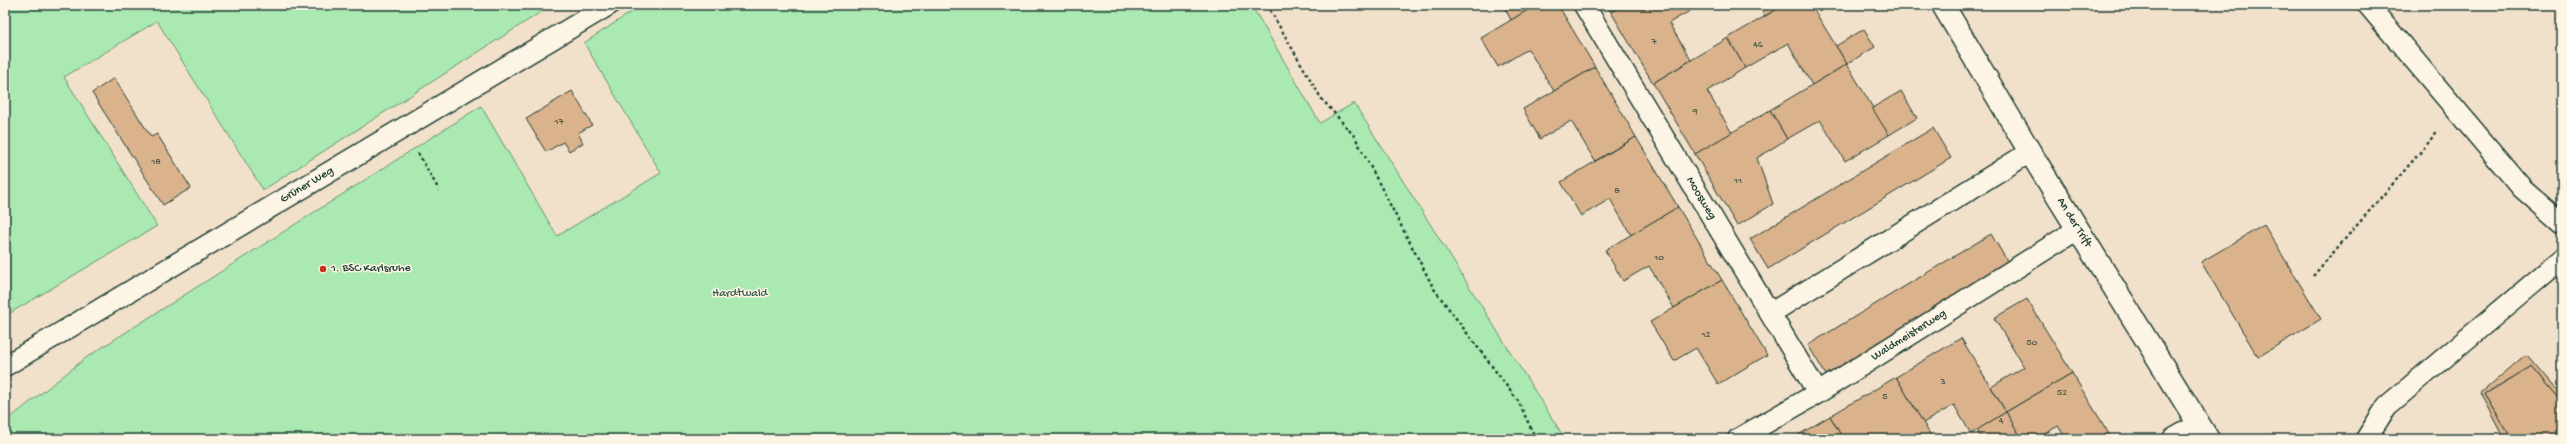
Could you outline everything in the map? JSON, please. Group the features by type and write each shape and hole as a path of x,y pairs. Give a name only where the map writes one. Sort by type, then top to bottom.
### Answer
{"street":[{"name":"An der Trift","path":"1943,5 2030,152 2204,431"}],"lane":[{"name":"Grüner Weg","path":"5,366 609,5"},
{"name":"Moosweg","path":"1584,5 1818,392"},
{"path":"2368,5 2522,188 2562,223"},
{"path":"1771,313 2030,152"},
{"name":"Waldmeisterweg","path":"1738,439 1818,392 2078,229"},
{"path":"2366,439 2387,406 2562,259"},
{"path":"2173,439 2204,431"}],"path":[{"path":"1267,5 1321,98 1355,137 1434,289 1518,401 1536,439"},
{"path":"2313,276 2386,196 2430,141 2450,103"},
{"path":"404,128 439,190"}],"green space":[{"path":"5,5 552,5 263,190 157,21 64,77 157,226 5,316"},
{"name":"Hardtwald","path":"642,5 1252,6 1320,123 1354,103 1565,439 5,439 5,422 87,357 481,106 557,236 661,173 584,43"}],"building":[{"path":"1503,5 1536,5 1511,20"},
{"path":"1536,5 1558,5 1595,67 1554,91 1528,49 1498,67 1481,38"},
{"path":"1606,5 1623,5 1611,12"},
{"path":"1623,5 1700,5 1669,23 1691,60 1653,83 1611,12"},
{"path":"1758,5 1784,5 1765,16"},
{"path":"1784,5 1811,5 1847,64 1812,85 1788,43 1745,68 1728,38"},
{"path":"1864,29 1875,47 1847,64 1836,46"},
{"path":"1728,38 1745,68 1707,91 1732,133 1695,154 1653,83"},
{"path":"1847,64 1889,135 1845,161 1820,120 1787,139 1770,110"},
{"path":"1595,67 1636,137 1595,161 1571,121 1540,139 1523,109"},
{"path":"114,78 151,137 157,134 191,188 163,205 92,93"},
{"path":"572,91 592,125 578,133 583,143 569,151 563,142 546,152 526,119"},
{"path":"1901,91 1917,118 1889,135 1872,108"},
{"path":"1770,110 1787,139 1757,158 1773,204 1737,226 1695,154"},
{"path":"1933,128 1951,158 1768,269 1750,239"},
{"path":"1636,137 1678,207 1631,235 1610,199 1581,216 1561,182"},
{"path":"1678,207 1722,280 1674,308 1649,266 1623,281 1605,250"},
{"path":"2264,225 2321,319 2258,357 2201,262"},
{"path":"1991,234 2009,264 1826,375 1808,345"},
{"path":"1722,280 1767,355 1718,384 1696,348 1674,361 1650,322"},
{"path":"2027,299 2072,373 2006,412 1991,387 2024,367 1994,318"},
{"path":"1961,338 2006,412 1971,434 1954,405 1923,423 1896,377"},
{"path":"2528,355 2562,395 2562,402 2532,366 2485,394 2512,439 2505,439 2481,393 2524,356"},
{"path":"2532,366 2562,402 2562,439 2512,439 2485,394"},
{"path":"2072,373 2112,439 2066,439 2058,426 2036,439 2022,439 2006,412"},
{"path":"1896,377 1933,439 1891,439 1889,435 1882,439 1843,439 1830,416"},
{"path":"2006,412 2022,439 1982,439 1977,430"},
{"path":"1830,416 1843,439 1796,439 1795,437"}],"place":[{"name":"1. BSC Karlsruhe","path":"323,269"}]}
